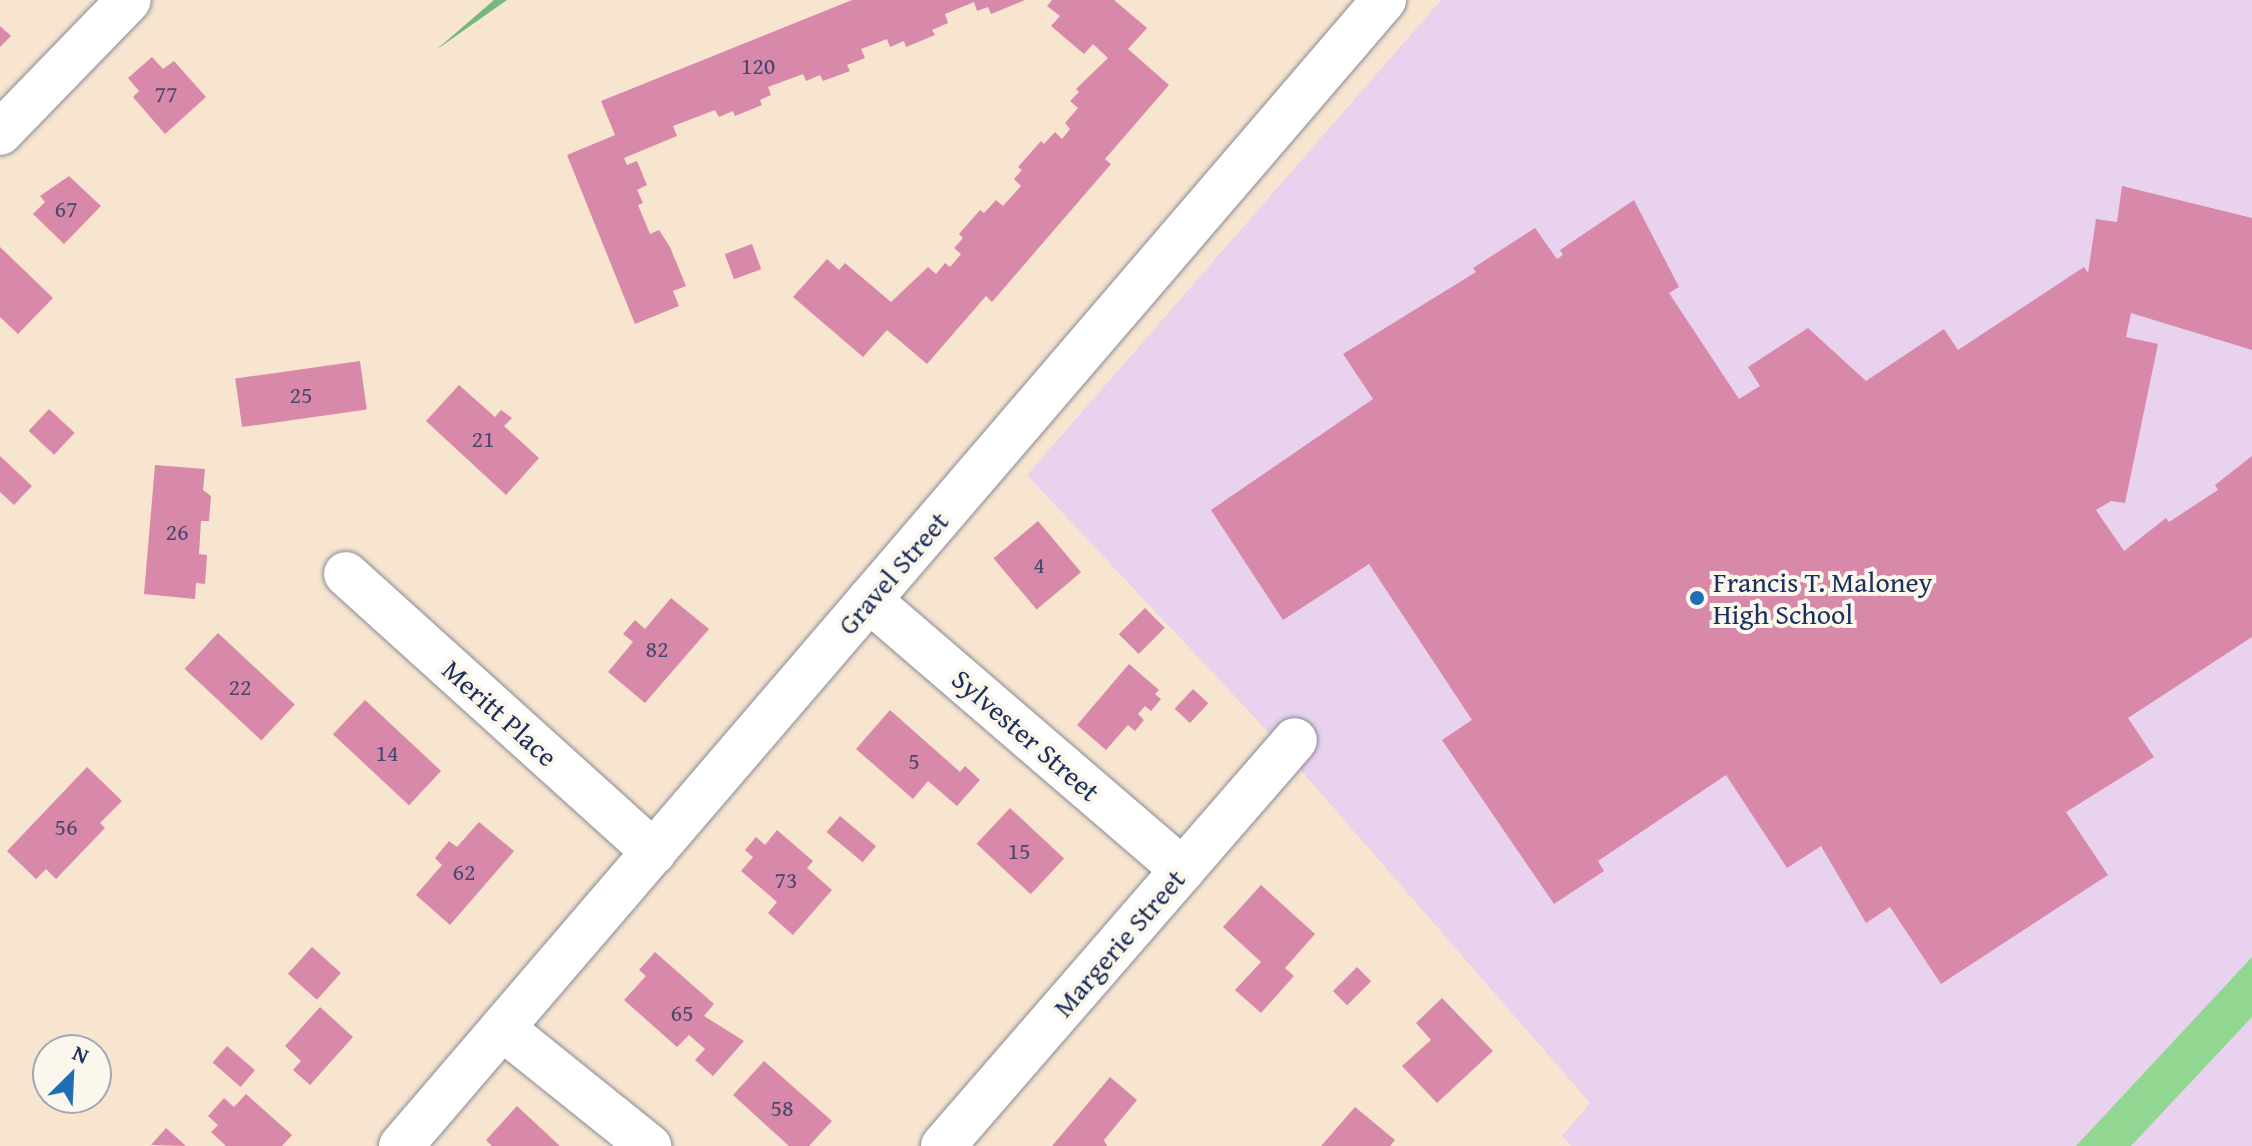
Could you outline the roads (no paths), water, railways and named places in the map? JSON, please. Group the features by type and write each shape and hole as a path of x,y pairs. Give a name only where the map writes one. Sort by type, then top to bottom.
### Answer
{"street":[{"path":"0,133 129,0"},
{"name":"Gravel Street","path":"401,1146 1384,0"},
{"name":"Meritt Place","path":"346,574 654,852"},
{"name":"Sylvester Street","path":"869,600 1183,870"},
{"name":"Margerie Street","path":"943,1146 1295,740"},
{"path":"502,1028 649,1146"}],"place":[{"name":"Francis T. Maloney High School","path":"1697,598"}]}
